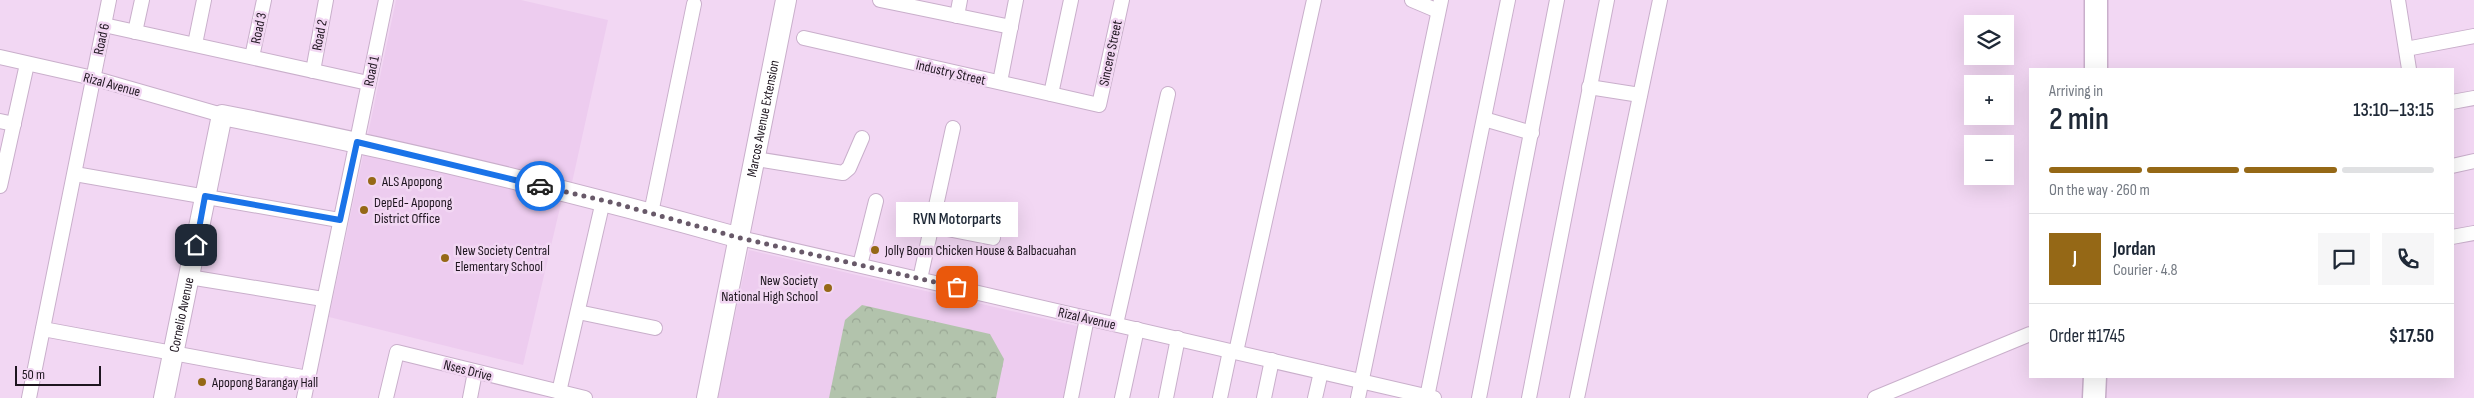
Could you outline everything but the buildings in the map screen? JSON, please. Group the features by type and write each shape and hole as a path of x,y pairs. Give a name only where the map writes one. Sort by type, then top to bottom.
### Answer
{"main road":[{"path":"2096,0 2096,68"},
{"path":"2094,378 2094,398"}],"street":[{"name":"Road 6","path":"29,398 109,0"},
{"path":"135,32 142,0"},
{"path":"195,44 204,0"},
{"name":"Road 3","path":"252,57 264,0"},
{"name":"Road 2","path":"313,71 326,0"},
{"name":"Road 1","path":"304,398 386,0"},
{"name":"Marcos Avenue Extension","path":"707,398 756,159 786,0"},
{"path":"880,0 901,2 1011,27"},
{"path":"957,16 960,0"},
{"path":"1000,82 1016,0"},
{"path":"1051,94 1071,0"},
{"name":"Sincere Street","path":"1099,105 1122,0"},
{"path":"1220,398 1233,351 1314,0"},
{"path":"1358,398 1440,6 1412,0"},
{"path":"1430,397 1508,0"},
{"path":"1479,398 1557,0"},
{"path":"1529,398 1607,0"},
{"path":"1577,398 1660,0"},
{"path":"2398,0 2409,68"},
{"path":"651,213 694,4"},
{"path":"104,26 368,82"},
{"path":"2406,49 2474,36"},
{"name":"Industry Street","path":"804,38 1099,105"},
{"name":"Rizal Avenue","path":"0,57 93,78 222,115"},
{"path":"1,179 7,122 27,64"},
{"path":"1589,87 1640,95"},
{"path":"1116,324 1168,94"},
{"path":"2454,102 2474,98"},
{"path":"222,115 357,142 651,213 740,238"},
{"name":"Cornelio Avenue","path":"164,398 175,353 222,115"},
{"path":"1484,119 1532,133"},
{"path":"920,279 953,128"},
{"path":"756,159 843,173 849,168 862,138"},
{"path":"2454,166 2474,161"},
{"path":"75,174 340,220"},
{"path":"860,265 876,200"},
{"path":"552,393 578,312 603,201"},
{"path":"932,226 993,238"},
{"path":"2454,237 2474,233"},
{"name":"Rizal Avenue","path":"740,238 1272,360 1361,382 1402,395 1430,397"},
{"path":"189,277 323,299"},
{"path":"578,312 655,328"},
{"path":"1071,398 1087,318"},
{"path":"44,329 308,378"},
{"path":"1122,398 1137,329"},
{"path":"1875,398 2029,334"},
{"path":"1166,398 1178,338"},
{"name":"Nses Drive","path":"386,398 397,352 552,393 586,398"},
{"path":"1264,398 1272,360"},
{"path":"470,398 475,372"},
{"path":"1315,398 1321,372"}],"shaded area":[{"path":"396,0 521,0 608,20 571,187 368,134"},
{"name":"New Society Central Elementary School","path":"364,151 562,199 523,365 329,317"},
{"name":"New Society National High School","path":"749,250 1081,327 1067,398 717,398"}],"green space":[{"path":"862,305 990,334 1004,359 996,398 829,398 845,320"}],"way so far":[{"path":"540,186 614,203 740,238 957,287"}],"place":[{"name":"ALS Apopong","path":"372,181"},
{"name":"DepEd- Apopong District Office","path":"364,210"},
{"name":"Jolly Boom Chicken House & Balbacuahan","path":"875,250"},
{"name":"New Society Central Elementary School","path":"445,258"},
{"name":"RVN Motorparts","path":"957,287"},
{"name":"New Society National High School","path":"828,288"},
{"name":"Apopong Barangay Hall","path":"202,382"}],"route":[{"path":"196,245 205,196 340,220 357,142 540,186"}]}
